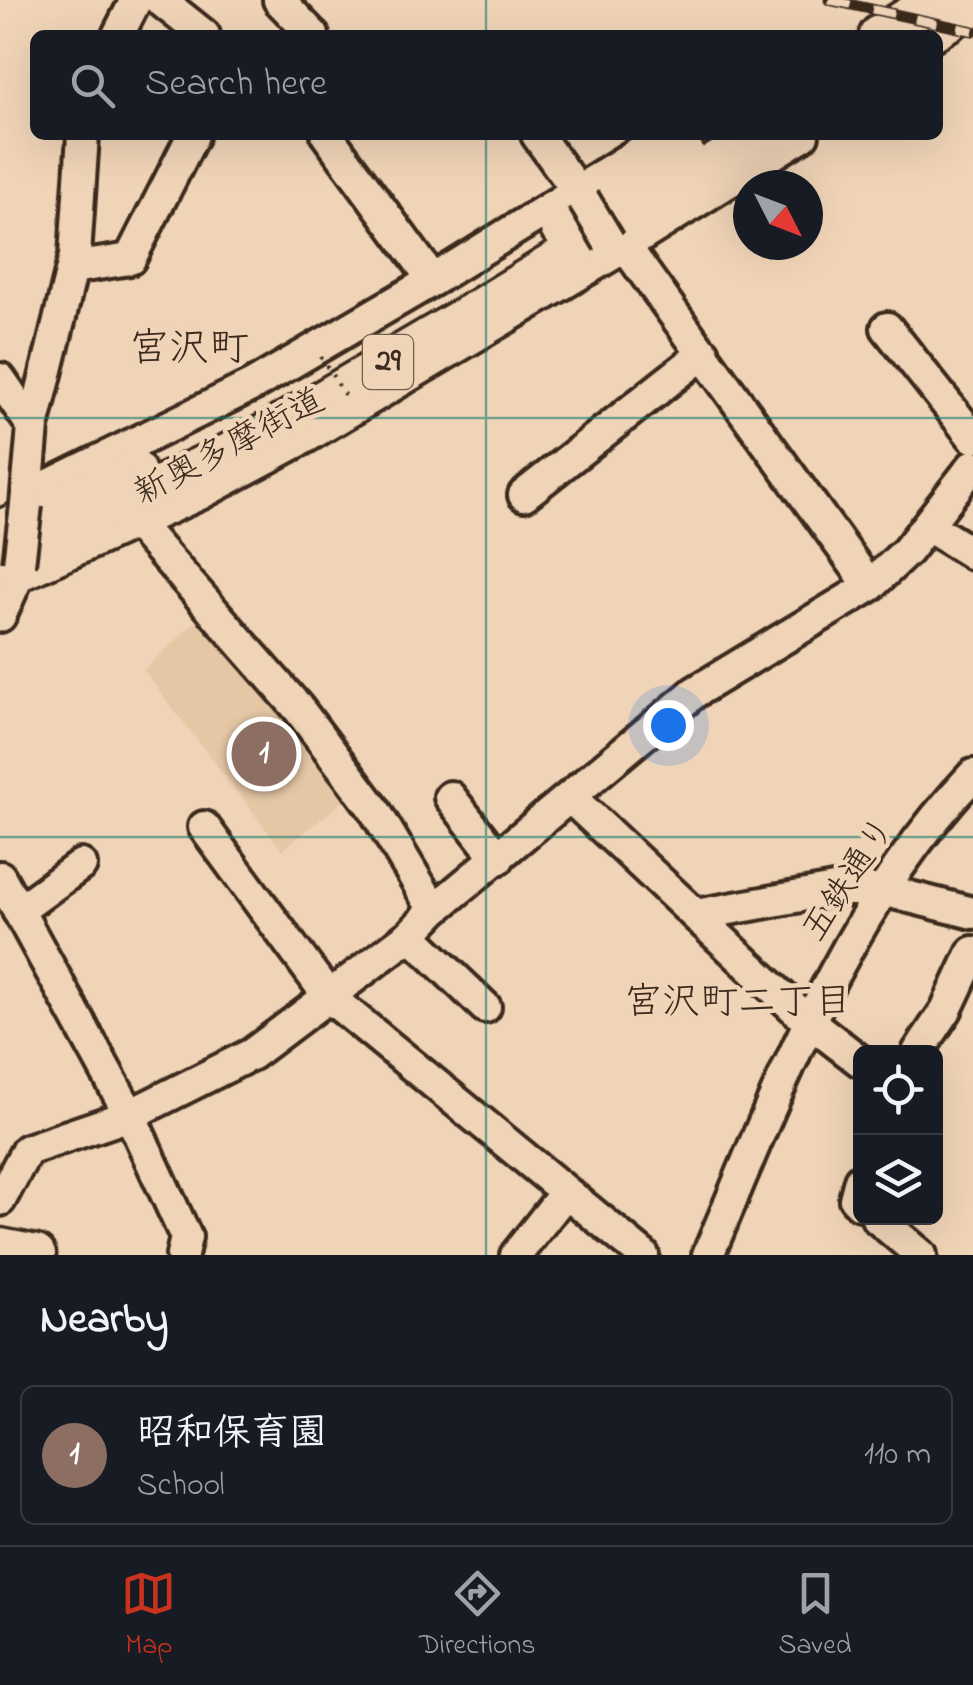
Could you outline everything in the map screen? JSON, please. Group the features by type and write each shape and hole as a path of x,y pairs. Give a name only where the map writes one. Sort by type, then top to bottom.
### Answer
{"main road":[{"path":"887,30 937,0"},
{"path":"934,30 973,6"},
{"name":"新奥多摩街道","path":"17,510 233,423 705,140"},
{"name":"新奥多摩街道","path":"12,567 246,445 483,306 753,140"},
{"path":"0,1248 36,1255"}],"street":[{"path":"121,30 136,0"},
{"path":"160,0 198,30"},
{"path":"279,0 308,30"},
{"path":"0,616 12,567 17,510 33,428 72,268 83,140"},
{"path":"72,268 130,259 190,140"},
{"path":"331,140 433,280"},
{"path":"541,140 616,247 704,353 870,586"},
{"path":"17,510 215,406 580,194 660,140"},
{"path":"12,567 136,524 306,437 795,140"},
{"path":"887,328 973,437"},
{"path":"524,495 704,353"},
{"path":"0,378 33,428"},
{"path":"0,1200 28,1150 130,1115 252,1054 329,997 410,934 695,692 870,586 928,526 973,466"},
{"path":"136,524 298,708 374,810 434,910"},
{"path":"928,526 973,554"},
{"name":"五鉄通り","path":"708,1255 808,1020 882,890 973,775"},
{"path":"450,797 498,859"},
{"path":"570,798 808,1020 853,1055"},
{"path":"204,827 329,997 566,1192 605,1244 643,1255"},
{"path":"18,911 81,865"},
{"path":"0,876 130,1115 186,1237 182,1255"},
{"path":"696,916 834,890 882,890 973,913"},
{"path":"410,934 485,1007"},
{"path":"923,1045 946,1010 973,952"},
{"path":"516,1255 566,1192"},
{"path":"886,1225 922,1255"}],"path":[{"path":"321,357 347,400"}],"shaded area":[{"path":"200,618 290,711 350,796 282,850 143,670"}],"railway":[{"path":"829,0 973,31"}],"place":[{"name":"昭和保育園","path":"264,754"}],"district":[{"name":"宮沢町","path":"189,350"},
{"name":"宮沢町二丁目","path":"738,1004"}]}
